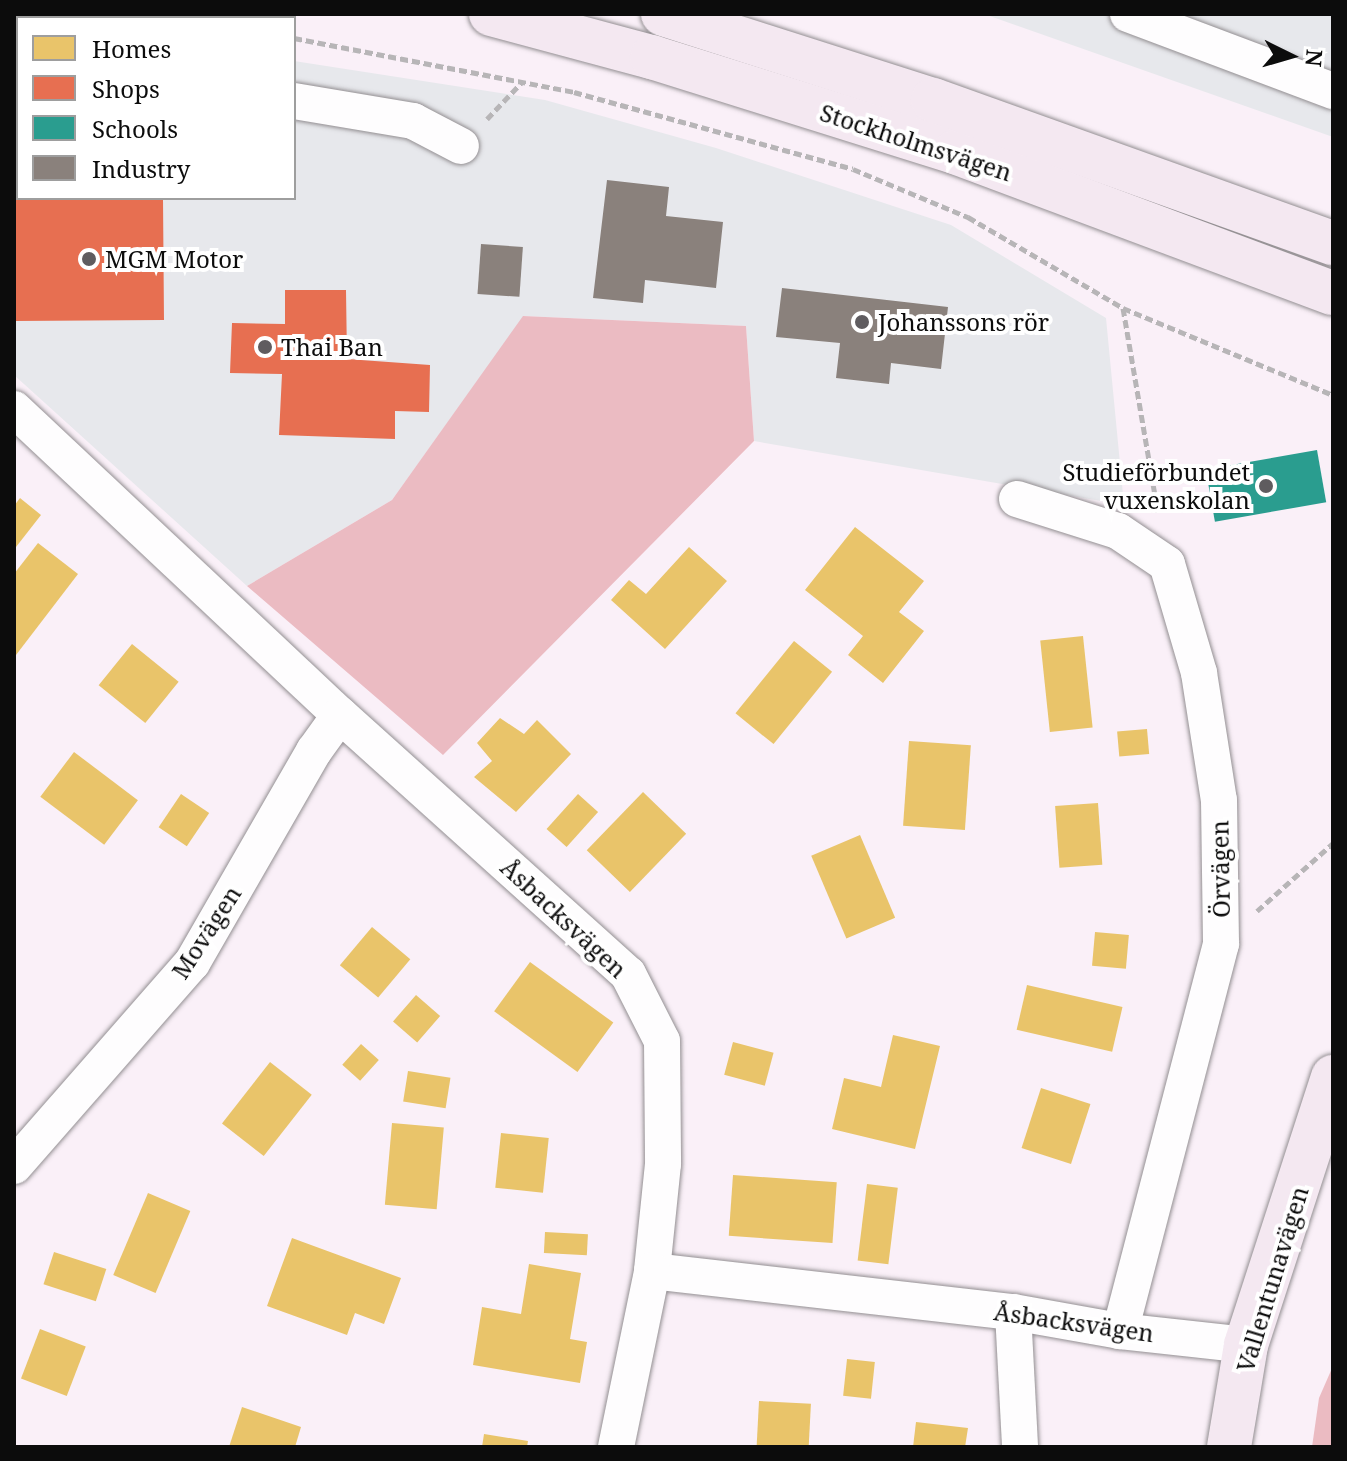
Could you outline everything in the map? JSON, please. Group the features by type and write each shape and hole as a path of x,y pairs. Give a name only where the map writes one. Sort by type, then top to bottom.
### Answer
{"main road":[{"name":"Stockholmsvägen","path":"491,14 652,57 955,152 1333,293"},
{"name":"Stockholmsvägen","path":"663,14 933,100 1333,243"},
{"name":"Vallentunavägen","path":"1229,1447 1246,1345 1331,1101"}],"street":[{"path":"1128,14 1333,91"},
{"path":"296,101 413,121 461,146"},
{"name":"Åsbacksvägen","path":"14,409 340,715 628,974 662,1041 663,1164 652,1271 1013,1312 1120,1331 1246,1345"},
{"path":"1017,499 1118,531 1167,564"},
{"name":"Örvägen","path":"1120,1331 1221,944 1219,800 1199,673 1167,564"},
{"name":"Movägen","path":"14,1166 192,963 314,751 340,715"},
{"path":"616,1447 652,1271"},
{"path":"1013,1312 1020,1447"}],"path":[{"path":"296,38 574,92 853,169 968,217 1123,308 1333,395"},
{"path":"461,146 522,82"},
{"path":"1123,308 1167,564"},
{"path":"1221,944 1333,843"}],"shaded area":[{"path":"984,14 1333,14 1333,137"},
{"path":"16,18 16,200 296,200 296,61 545,100 716,148 951,225 1106,318 1124,505 754,441 746,326 524,316 392,500 247,586 14,375"},
{"path":"523,316 746,326 754,441 443,755 247,586 392,500"},
{"path":"1333,1366 1333,1447 1312,1447 1319,1398"}],"building: Homes":[{"path":"20,498 41,515 16,547 14,506"},
{"path":"855,527 924,581 899,612 924,631 883,683 848,655 863,636 805,590"},
{"path":"38,543 78,574 16,655 14,574"},
{"path":"689,547 727,581 665,649 611,600 629,580 646,594"},
{"path":"1083,636 1093,727 1050,732 1040,640"},
{"path":"794,641 832,672 774,744 735,713"},
{"path":"132,644 179,682 145,723 99,685"},
{"path":"500,718 524,734 537,720 571,754 516,812 474,777 492,761 477,743"},
{"path":"1147,729 1149,754 1119,757 1117,732"},
{"path":"909,741 971,745 965,830 903,826"},
{"path":"74,752 138,800 104,845 40,797"},
{"path":"643,792 686,834 630,892 587,850"},
{"path":"181,794 209,813 187,846 159,827"},
{"path":"578,794 598,812 567,847 547,829"},
{"path":"1098,803 1102,865 1059,868 1055,806"},
{"path":"860,835 895,918 846,939 811,856"},
{"path":"372,927 410,959 378,997 340,965"},
{"path":"1095,932 1129,935 1126,969 1092,966"},
{"path":"530,962 613,1023 577,1072 494,1011"},
{"path":"1027,985 1122,1007 1112,1052 1017,1030"},
{"path":"416,995 440,1016 417,1042 393,1021"},
{"path":"893,1035 940,1046 915,1149 832,1129 844,1078 881,1087"},
{"path":"733,1042 774,1053 765,1086 724,1075"},
{"path":"361,1044 379,1060 360,1081 342,1065"},
{"path":"270,1062 312,1095 264,1156 222,1123"},
{"path":"408,1071 450,1078 446,1108 403,1102"},
{"path":"1041,1088 1090,1104 1071,1164 1022,1148"},
{"path":"392,1123 444,1128 437,1209 385,1205"},
{"path":"501,1133 549,1138 543,1193 495,1188"},
{"path":"733,1175 837,1182 832,1243 729,1236"},
{"path":"867,1184 898,1188 888,1264 858,1260"},
{"path":"148,1193 190,1211 156,1293 113,1275"},
{"path":"545,1232 588,1234 587,1255 544,1253"},
{"path":"292,1238 401,1278 384,1324 355,1313 347,1335 267,1306"},
{"path":"54,1252 106,1269 96,1301 43,1284"},
{"path":"529,1264 581,1273 570,1339 587,1342 580,1383 473,1365 482,1307 521,1314"},
{"path":"40,1329 86,1347 67,1396 21,1378"},
{"path":"847,1359 875,1362 871,1399 843,1396"},
{"path":"759,1401 811,1404 809,1447 757,1447"},
{"path":"242,1407 301,1427 295,1447 229,1447"},
{"path":"916,1422 968,1428 965,1447 913,1447"},
{"path":"484,1434 528,1441 527,1447 482,1447"}],"building: Shops":[{"name":"MGM Motor","path":"14,141 16,200 163,200 164,320 14,321"},
{"path":"285,290 346,290 347,359 430,365 429,412 395,411 395,439 279,435 282,374 230,373 232,323 285,324"}],"building: Schools":[{"name":"Studieförbundet vuxenskolan","path":"1317,450 1326,502 1215,522 1206,470"}],"building: Industry":[{"path":"607,180 669,187 666,216 723,222 716,288 645,280 643,303 593,298"},
{"path":"481,244 523,247 519,297 478,294"},
{"name":"Johanssons rör","path":"782,288 948,307 941,369 891,363 889,384 836,378 840,343 776,337"}],"place":[{"name":"MGM Motor","path":"89,259"},
{"name":"Johanssons rör","path":"862,322"},
{"name":"Thai Ban","path":"265,347"},
{"name":"Studieförbundet vuxenskolan","path":"1266,486"}]}
